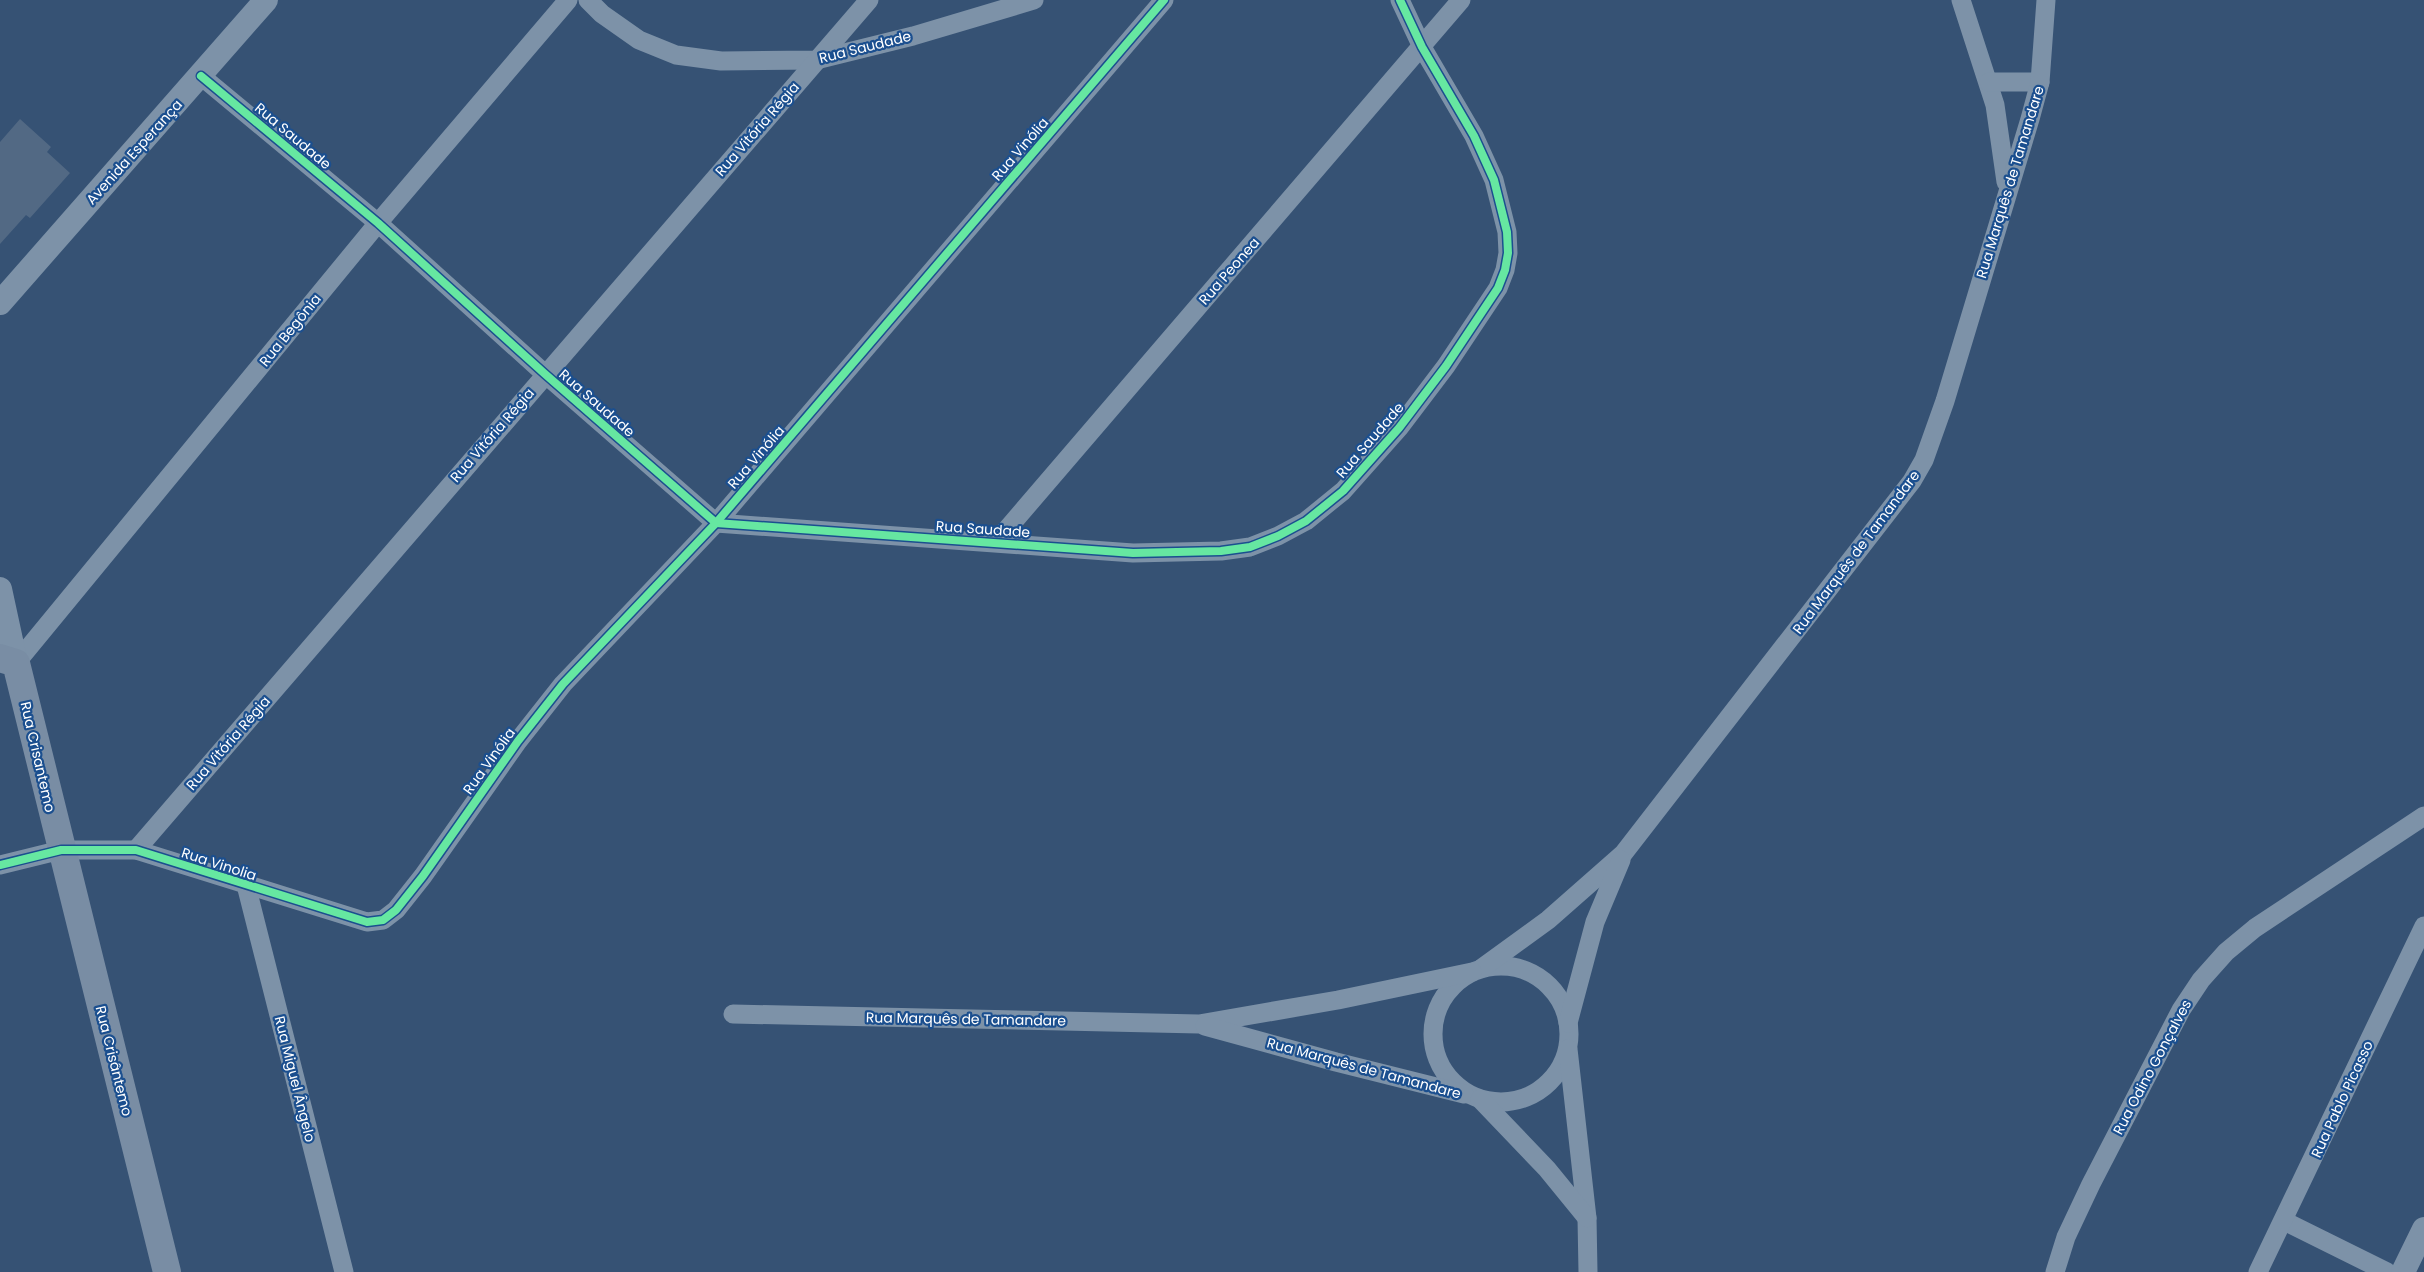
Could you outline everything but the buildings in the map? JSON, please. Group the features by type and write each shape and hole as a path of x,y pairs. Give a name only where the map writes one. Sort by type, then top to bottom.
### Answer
{"main road":[{"name":"Rua Crisantemo","path":"8,661 60,850"},
{"name":"Rua Crisântemo","path":"60,850 167,1272"}],"street":[{"name":"Avenida Esperança","path":"0,303 266,0"},
{"name":"Rua Begônia","path":"8,661 568,0"},
{"name":"Rua Saudade","path":"588,0 602,14 639,40 676,55 721,61 816,60 923,33 1034,0"},
{"name":"Rua Vitória Régia","path":"136,850 869,0"},
{"name":"Rua Vinólia","path":"367,922 383,920 396,910 423,876 518,741 563,684 716,523 1164,0"},
{"name":"Rua Saudade","path":"201,76 378,223 545,374 716,523 1132,553 1188,553 1250,547 1306,521 1343,491 1372,461 1446,366 1498,288 1505,270 1508,252 1504,212 1494,180 1474,136 1422,47 1412,20 1400,0"},
{"name":"Rua Peonea","path":"996,542 1462,0"},
{"path":"1961,0 1989,82 1999,123 2007,192"},
{"name":"Rua Marquês de Tamandare","path":"733,1014 1199,1024 1338,1000 1477,970 1548,920 1623,854 1912,481 1924,460 1945,401 2040,82 2046,0"},
{"path":"1989,82 2040,82"},
{"path":"0,589 8,661"},
{"name":"Rua Odino Gonçalves","path":"2055,1272 2066,1237 2095,1176 2181,1010 2201,980 2226,952 2255,928 2424,816"},
{"name":"Rua Vinolia","path":"0,865 60,850 136,850 367,922"},
{"name":"Rua Marquês de Tamandare","path":"1568,1022 1594,922 1623,854"},
{"name":"Rua Miguel Ângelo","path":"246,885 344,1272"},
{"name":"Rua Pablo Picasso","path":"2258,1272 2424,926"},
{"path":"1567,1047 1562,1063 1554,1077 1535,1092 1512,1102 1496,1102 1476,1098 1453,1084 1440,1066 1433,1045 1433,1023 1440,1002 1454,984 1477,970 1501,966 1520,968 1537,976 1552,988 1557,996 1568,1022 1567,1047 1587,1218 1588,1272"},
{"name":"Rua Marquês de Tamandare","path":"1199,1024 1476,1098 1547,1168 1587,1218"},
{"path":"2284,1220 2387,1272"},
{"path":"2403,1272 2424,1229"}],"cycle path":[{"path":"0,865 61,850 136,850 367,922 383,920 396,910 423,876 518,741 563,684 716,523 1164,0"},
{"path":"201,76 378,223 545,374 716,523 1133,553 1221,551 1250,547 1278,536 1306,521 1343,491 1399,428 1446,366 1498,288 1505,270 1508,253 1507,232 1494,180 1474,136 1422,47 1400,0"}]}
